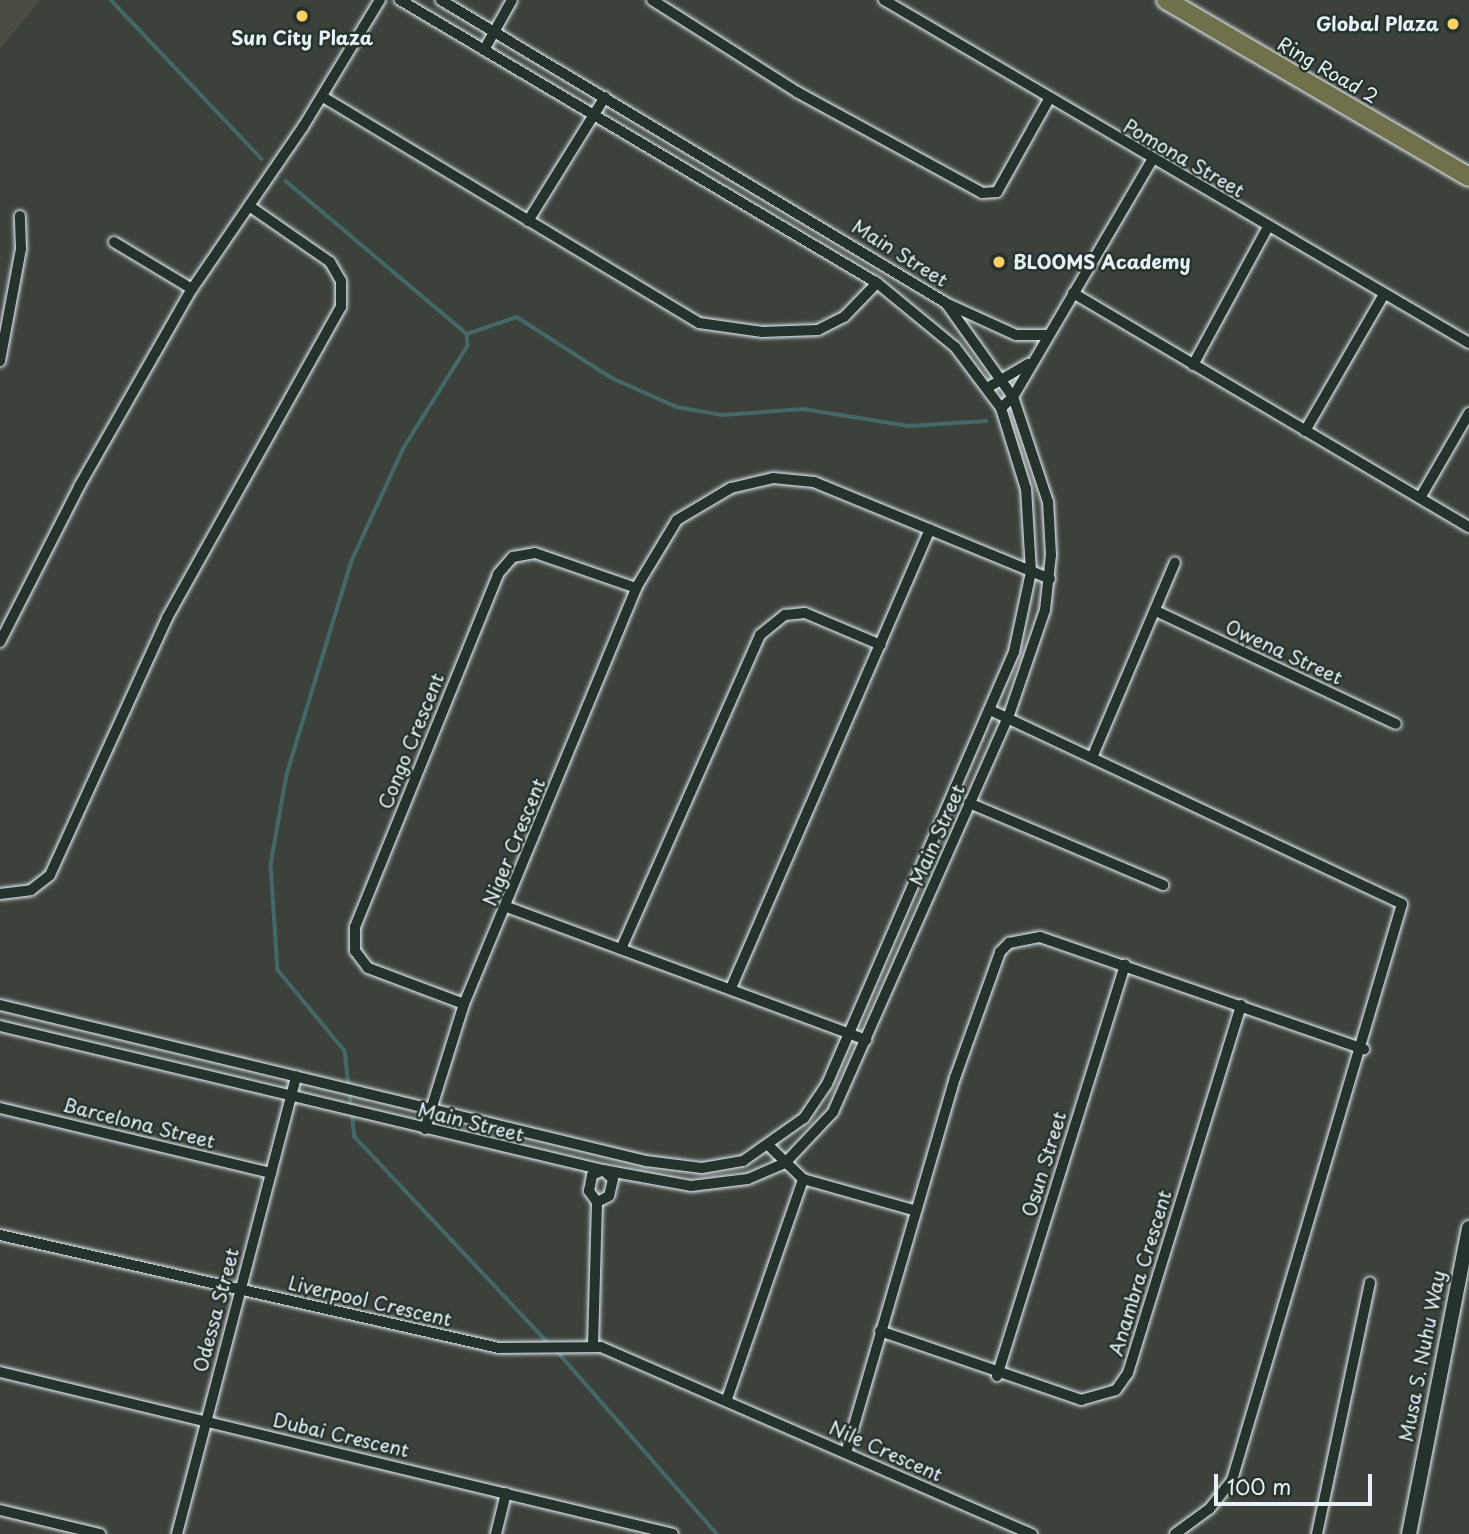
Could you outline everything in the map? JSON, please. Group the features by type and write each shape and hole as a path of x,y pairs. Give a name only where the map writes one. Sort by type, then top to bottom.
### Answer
{"main road":[{"name":"Ring Road 2","path":"1166,0 1469,177"}],"street":[{"path":"0,642 80,485 192,289 323,97 380,0"},
{"name":"Main Street","path":"0,1004 430,1111 608,1152 702,1167 743,1161 769,1146 818,1101 990,710 1017,640 1031,572 1026,489 1001,408 987,388 936,328 877,283 400,0"},
{"name":"Main Street","path":"0,1026 604,1170 711,1186 785,1163 833,1112 1008,718 1039,638 1050,579 1043,478 1013,397 946,303 441,0"},
{"path":"484,50 512,0"},
{"path":"652,0 797,92 982,193 997,192 1049,99"},
{"name":"Pomona Street","path":"884,0 1152,160 1469,343"},
{"path":"323,97 528,221 713,327 818,330 844,317 877,283"},
{"path":"528,221 605,97"},
{"path":"1001,408 1013,397 1028,364 1152,160"},
{"path":"0,894 31,890 50,874 184,583 341,307 341,281 330,262 250,206"},
{"path":"0,361 10,318 20,216"},
{"path":"1193,365 1268,227"},
{"path":"114,242 192,289"},
{"path":"1073,293 1469,527"},
{"path":"1305,431 1384,294"},
{"path":"946,303 1016,335 1047,335"},
{"path":"0,309 10,318"},
{"path":"987,388 1001,377 1028,364"},
{"path":"1420,498 1469,413"},
{"name":"Niger Crescent","path":"425,1129 464,1004 507,907 636,588 677,520 713,495 754,482 791,478 837,488 1050,579"},
{"path":"731,988 930,529"},
{"name":"Congo Crescent","path":"464,1004 368,968 355,951 355,927 498,574 513,557 535,553 636,588"},
{"path":"1094,753 1175,562"},
{"name":"Owena Street","path":"1156,611 1396,724"},
{"path":"621,949 760,635 785,615 806,614 881,645"},
{"path":"990,710 1094,753 1395,896 1403,914 1232,1480 1194,1530 1175,1534"},
{"path":"969,803 1163,886"},
{"path":"507,907 866,1040"},
{"path":"846,1453 913,1210 1000,952 1022,937 1040,937 1125,964 1364,1049"},
{"name":"Osun Street","path":"997,1376 1125,964"},
{"name":"Anambra Crescent","path":"880,1331 997,1376 1081,1400 1116,1390 1128,1373 1241,1005"},
{"name":"Odessa Street","path":"177,1534 204,1421 296,1076"},
{"name":"Barcelona Street","path":"0,1108 271,1173"},
{"path":"769,1146 803,1179 913,1210"},
{"path":"604,1170 608,1152"},
{"path":"593,1346 597,1202 589,1191 592,1175 604,1170"},
{"path":"597,1202 609,1196 613,1180 604,1170"},
{"path":"727,1399 803,1179"},
{"name":"Musa S. Nuhu Way","path":"1409,1534 1469,1228"},
{"name":"Liverpool Crescent","path":"0,1235 510,1350 593,1346 727,1399"},
{"path":"1317,1534 1370,1283"},
{"name":"Dubai Crescent","path":"0,1372 673,1534"},
{"name":"Nile Crescent","path":"727,1399 1032,1534"},
{"path":"496,1534 506,1493"},
{"path":"0,1510 100,1534"}],"shaded area":[{"path":"0,0 40,0 0,49"}],"waterway":[{"path":"111,0 262,159"},
{"path":"286,181 467,334 468,346 404,448 352,561 287,775 271,865 278,970 345,1051 355,1137 550,1345"},
{"path":"467,334 517,317 612,378 677,407 722,415 803,409 909,426 986,421"},
{"path":"556,1350 717,1534"}],"place":[{"name":"Sun City Plaza","path":"302,16"},
{"name":"Global Plaza","path":"1453,24"},
{"name":"BLOOMS Academy","path":"999,262"}]}
